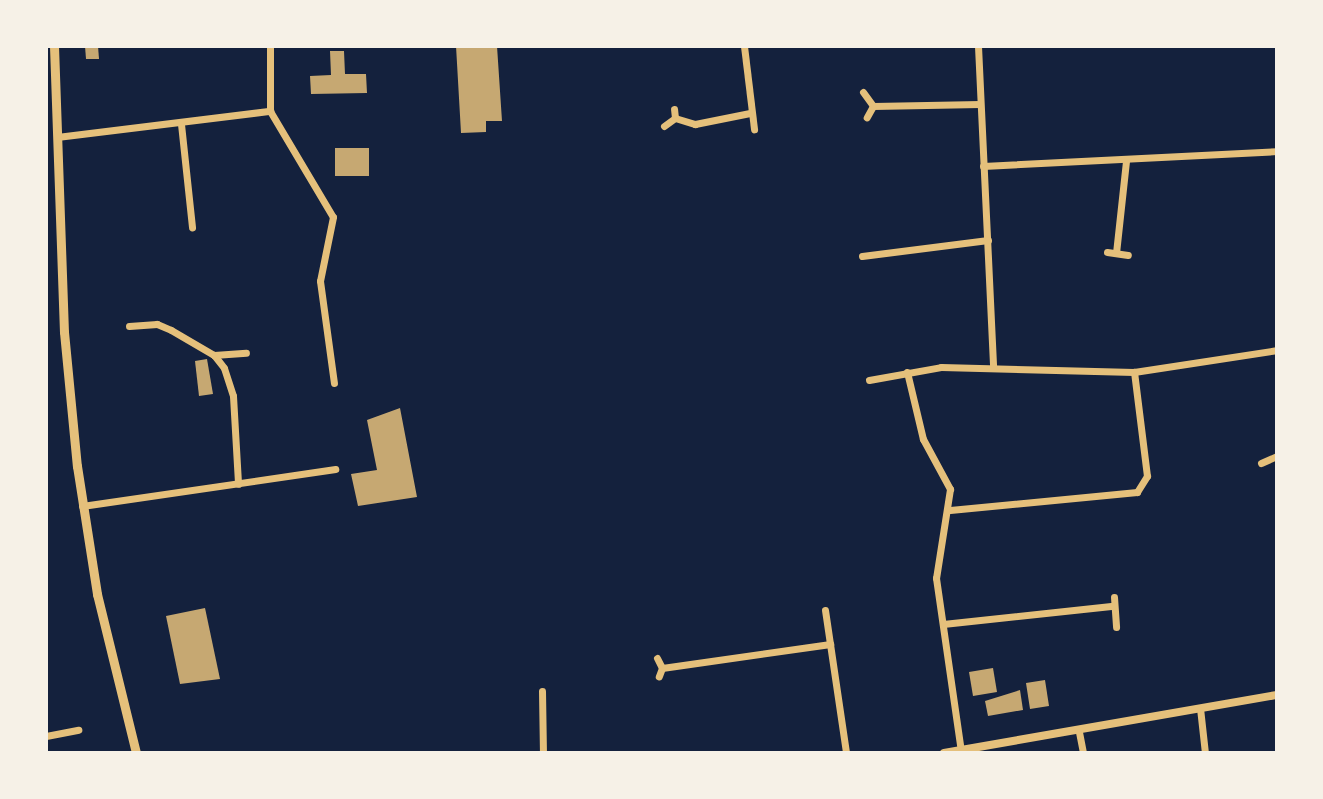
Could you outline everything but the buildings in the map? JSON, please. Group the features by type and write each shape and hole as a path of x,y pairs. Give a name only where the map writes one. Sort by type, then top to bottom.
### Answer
{"main road":[{"path":"54,46 51,111 57,137 62,277 82,506 100,608 136,753"}],"street":[{"path":"270,46 270,111 333,217 320,281 334,383"},
{"path":"744,46 754,129"},
{"path":"978,46 993,366"},
{"path":"863,92 873,106"},
{"path":"873,106 980,104"},
{"path":"867,117 873,106"},
{"path":"674,109 675,118"},
{"path":"57,137 270,111"},
{"path":"675,118 695,124 750,113"},
{"path":"664,126 675,118"},
{"path":"181,124 192,227"},
{"path":"983,166 1277,151"},
{"path":"1126,161 1112,253 1128,255"},
{"path":"862,256 988,240"},
{"path":"129,326 157,324 214,355 246,353"},
{"path":"869,380 907,372 993,366 1134,372 1277,350"},
{"path":"214,355 233,396 238,484"},
{"path":"907,372 923,439 950,489 950,510 936,578 961,751"},
{"path":"950,510 1137,492 1147,476 1134,372"},
{"path":"1261,463 1277,456"},
{"path":"82,506 335,469"},
{"path":"1114,597 1111,606 1116,627"},
{"path":"943,624 1111,606"},
{"path":"825,610 846,753"},
{"path":"657,658 661,672 830,644"},
{"path":"542,691 543,753"},
{"path":"944,753 1079,732 1277,695"},
{"path":"1200,708 1205,753"},
{"path":"46,736 78,730"},
{"path":"1079,732 1083,753"}]}
